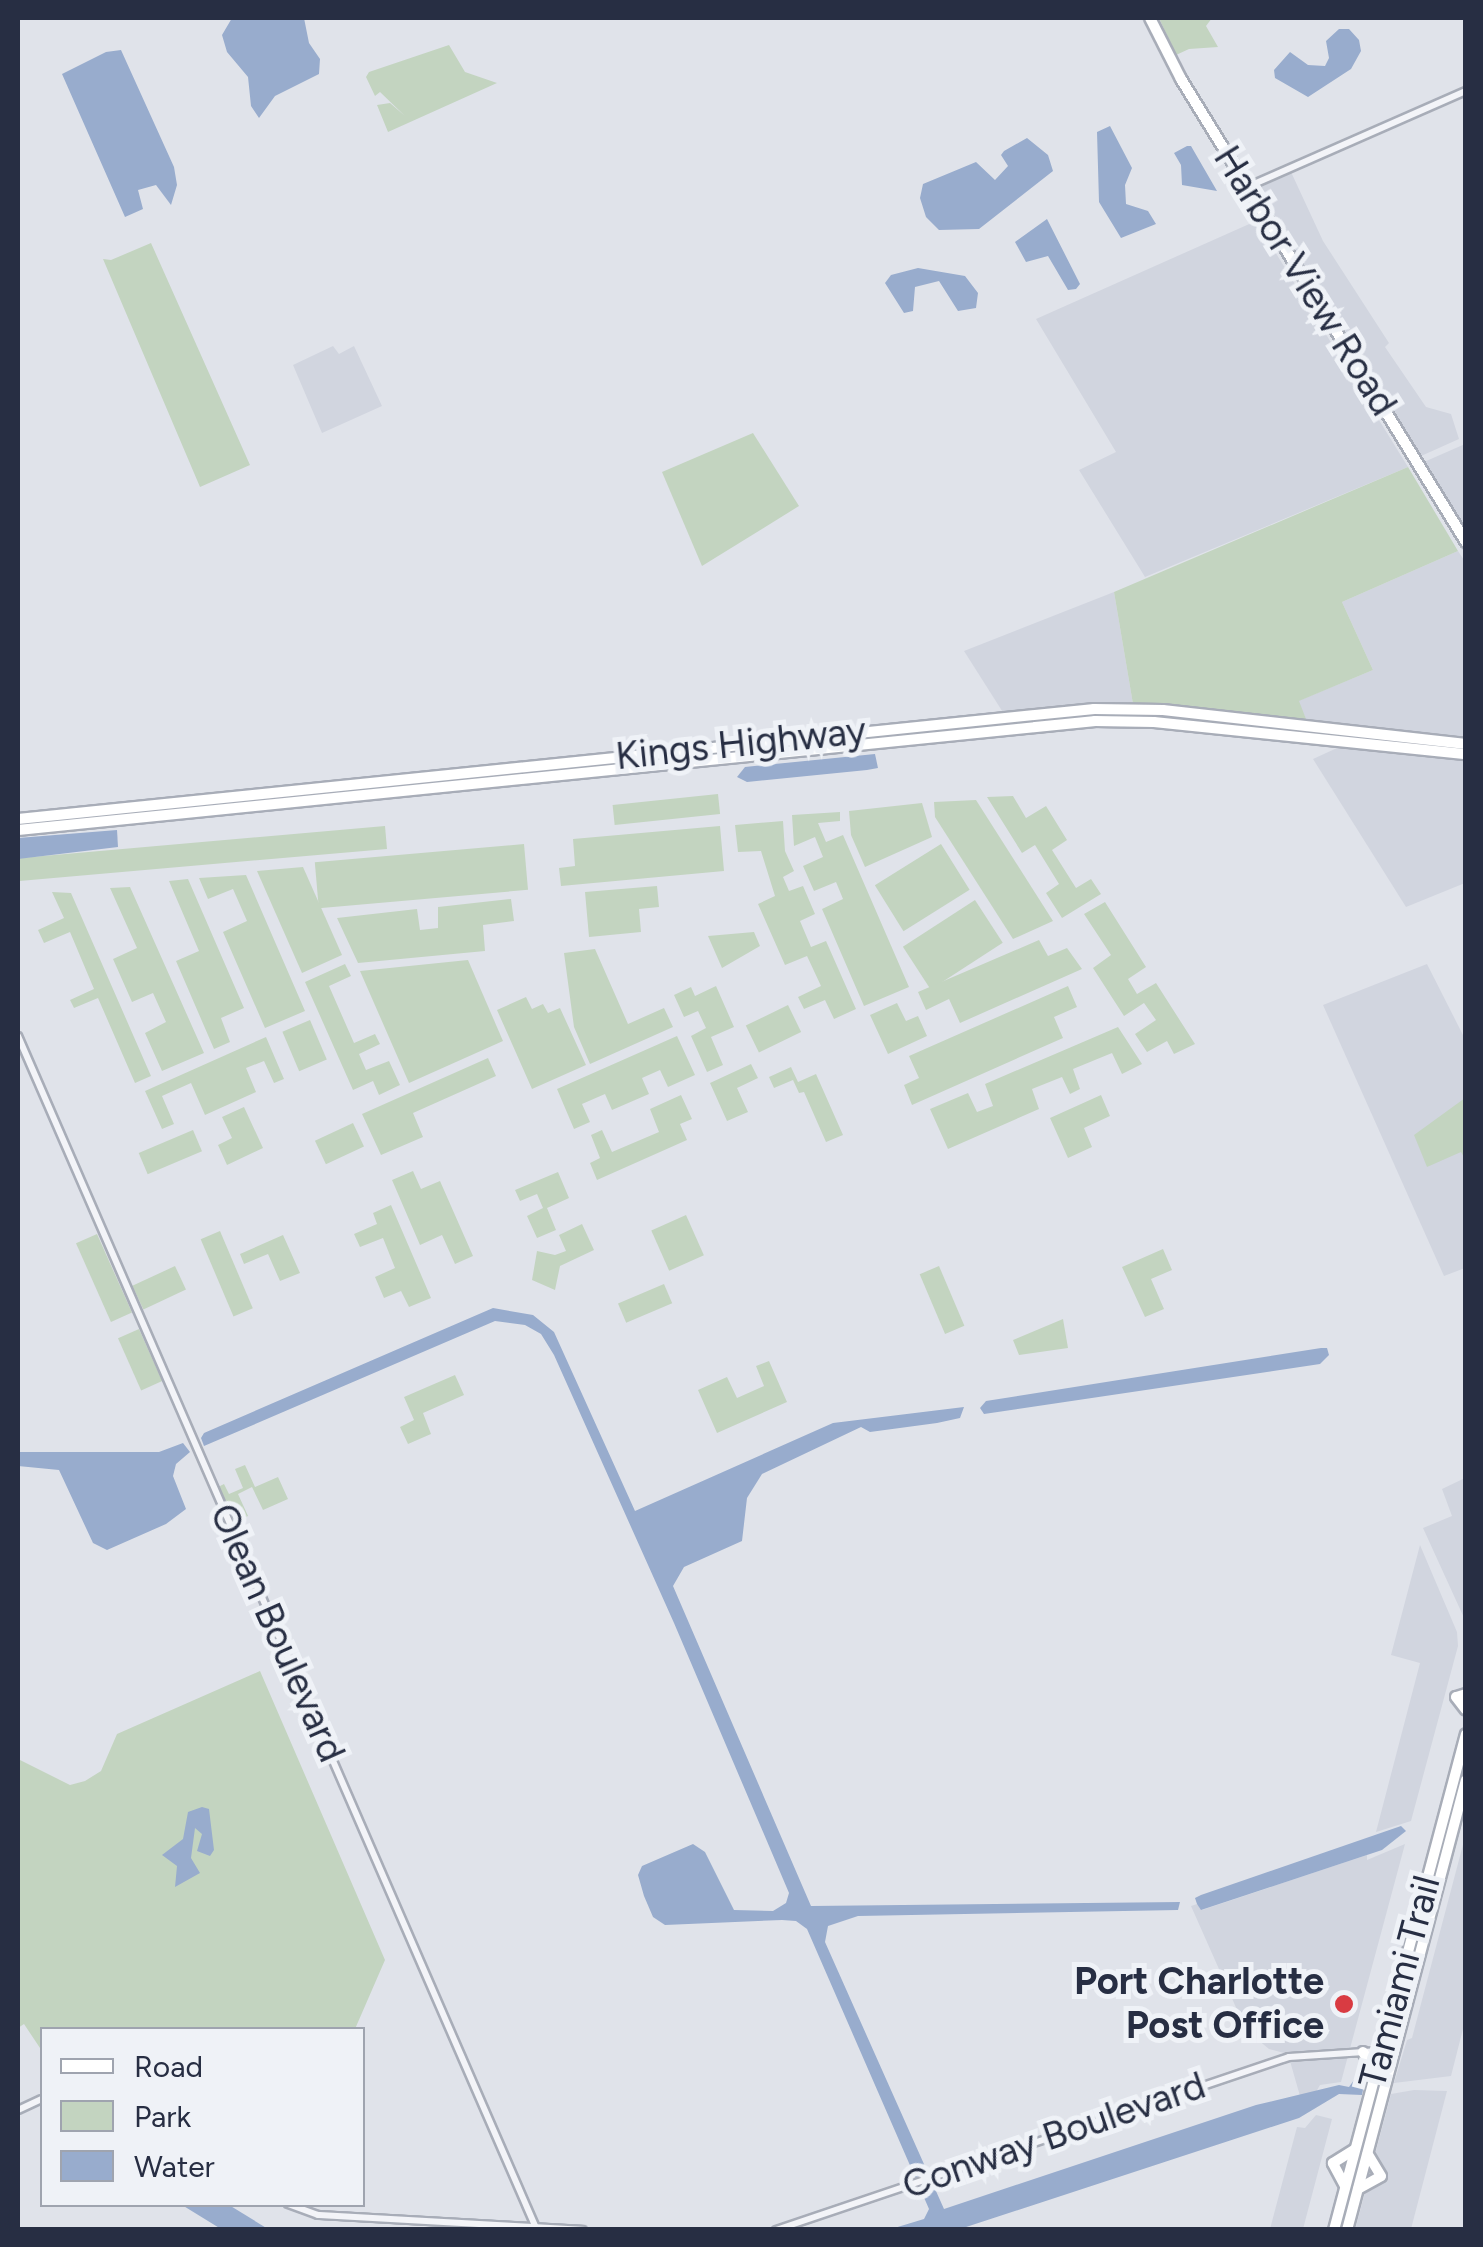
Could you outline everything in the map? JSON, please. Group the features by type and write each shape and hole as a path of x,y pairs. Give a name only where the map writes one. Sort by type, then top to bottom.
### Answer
{"main road":[{"name":"Harbor View Road","path":"1150,18 1181,79 1466,542"},
{"name":"Kings Highway","path":"18,818 1094,709 1162,710 1346,738 1394,750 1465,748"},
{"name":"Kings Highway","path":"18,830 1094,721 1154,722 1437,748"},
{"path":"1466,1694 1456,1697 1466,1710"},
{"name":"Tamiami Trail","path":"1334,2230 1362,2150 1388,2051 1386,2036 1466,1734"},
{"name":"Tamiami Trail","path":"1362,2150 1376,2074 1399,2032 1466,1780"},
{"path":"1399,2032 1410,2049"},
{"path":"1376,2074 1365,2052 1386,2036"},
{"path":"1362,2150 1380,2176 1351,2189 1333,2163 1362,2150"},
{"name":"Tamiami Trail","path":"1347,2230 1351,2189"}],"street":[{"path":"1247,187 1466,92"},
{"name":"Olean Boulevard","path":"18,1036 537,2228"},
{"name":"Conway Boulevard","path":"776,2230 1289,2057 1388,2051"},
{"path":"296,2207 318,2215 583,2230"}],"shaded area":[{"path":"1291,172 1323,241 1389,343 1385,347 1426,407 1451,414 1459,439 1421,456 1257,189"},
{"path":"1256,221 1408,467 1145,577 1079,470 1116,452 1036,319"},
{"path":"333,346 339,354 354,346 382,406 322,433 293,365"},
{"path":"1465,444 1465,528 1424,462"},
{"path":"1458,551 1466,563 1465,740 1308,724 1298,701 1373,670 1342,602"},
{"path":"1114,592 1133,704 1004,714 964,651"},
{"path":"1337,748 1465,760 1465,883 1406,907 1313,759"},
{"path":"1427,964 1465,1039 1465,1268 1444,1276 1323,1005"},
{"path":"1465,1478 1465,1620 1423,1528 1452,1516 1442,1489"},
{"path":"1420,1545 1457,1632 1458,1646 1411,1821 1376,1832 1420,1663 1391,1655"},
{"path":"1465,1837 1465,2021 1451,2076 1394,2083 1407,2040 1412,2038"},
{"path":"1405,1844 1341,2082 1320,2085 1316,2092 1300,2096 1288,2054 1269,2049 1246,2030 1191,1906 1197,1904 1202,1910 1367,1855 1367,1860"},
{"path":"1447,2091 1411,2229 1355,2230 1391,2094"},
{"path":"1316,2115 1332,2119 1303,2229 1270,2229 1297,2127 1305,2128"}],"green space":[{"path":"1159,18 1212,18 1206,26 1218,47 1189,49 1176,55"},
{"path":"449,45 465,72 497,83 388,132 377,105 390,103 405,116 380,92 375,96 366,77 369,72"},
{"path":"151,243 250,465 200,487 103,259 111,260"},
{"path":"753,433 799,506 702,566 662,472"},
{"path":"1408,467 1458,551 1342,602 1373,670 1299,701 1308,724 1133,704 1114,592"},
{"path":"718,794 720,814 615,825 613,805"},
{"path":"1013,796 1026,818 1046,806 1067,840 1052,850 1076,888 1091,879 1101,894 1062,918 1046,893 1059,884 1035,845 1022,853 987,797"},
{"path":"976,800 1053,921 1013,939 935,817 934,802"},
{"path":"922,803 932,837 865,867 851,835 849,811"},
{"path":"840,812 840,821 818,823 826,842 843,835 909,987 864,1006 822,909 843,899 836,882 814,891 803,866 823,857 815,837 794,846 792,815"},
{"path":"783,821 785,851 794,871 783,877 789,891 803,886 815,914 800,921 811,947 826,941 856,1009 834,1019 825,1000 804,1009 798,997 821,986 807,956 785,965 758,904 775,896 761,851 738,852 735,825"},
{"path":"385,826 387,849 19,881 18,858"},
{"path":"720,826 724,871 561,886 559,868 575,866 573,839"},
{"path":"524,844 528,890 319,908 315,862"},
{"path":"941,844 970,890 903,931 875,885"},
{"path":"303,867 342,955 302,973 257,871"},
{"path":"246,875 305,1011 265,1028 223,932 247,921 233,889 208,899 199,878"},
{"path":"188,879 244,1008 221,1018 230,1042 214,1049 176,961 199,951 169,881"},
{"path":"657,886 659,907 639,909 641,932 589,937 585,892"},
{"path":"130,887 204,1053 162,1071 145,1033 166,1022 153,993 132,1002 113,959 137,948 110,888"},
{"path":"52,892 71,893 151,1076 135,1083 98,998 74,1008 70,1000 94,989 70,932 44,943 38,930 64,918"},
{"path":"511,899 514,921 483,925 485,951 358,963 337,918 417,909 420,930 438,928 438,907"},
{"path":"975,900 1003,943 931,990 903,947"},
{"path":"1105,902 1146,967 1128,979 1137,994 1156,983 1195,1044 1174,1054 1167,1041 1147,1052 1135,1034 1156,1020 1144,1003 1124,1016 1093,968 1111,955 1084,914"},
{"path":"754,932 760,946 722,968 708,936"},
{"path":"1039,940 1048,956 1067,948 1082,969 960,1023 949,999 926,1010 918,992"},
{"path":"595,949 628,1024 664,1008 673,1027 590,1064 574,1027 564,953"},
{"path":"468,960 503,1041 409,1083 360,971"},
{"path":"345,964 351,976 329,986 354,1043 375,1034 380,1044 359,1054 366,1070 389,1061 400,1085 379,1095 373,1081 353,1090 305,982"},
{"path":"716,986 734,1027 711,1037 723,1065 707,1072 691,1036 706,1028 698,1011 684,1017 674,995 691,987 695,996"},
{"path":"1068,986 1077,1007 1054,1017 1063,1038 912,1105 904,1085 919,1078 909,1056"},
{"path":"526,997 532,1009 543,1004 548,1013 560,1008 586,1065 532,1089 497,1010"},
{"path":"897,1003 906,1021 918,1016 927,1036 888,1054 870,1015"},
{"path":"788,1005 801,1032 759,1053 746,1026"},
{"path":"310,1020 327,1060 299,1071 282,1032"},
{"path":"1118,1027 1142,1064 1122,1074 1112,1053 1073,1069 1080,1089 1070,1094 1062,1077 1032,1089 1039,1109 948,1149 930,1109 968,1093 977,1112 993,1106 985,1084"},
{"path":"677,1036 695,1075 668,1087 660,1070 642,1078 649,1094 612,1110 605,1094 582,1104 590,1122 574,1129 557,1089"},
{"path":"266,1037 284,1079 274,1083 264,1061 246,1068 256,1092 205,1115 191,1083 162,1096 174,1124 162,1129 145,1091"},
{"path":"488,1058 496,1076 413,1113 423,1137 381,1155 362,1114"},
{"path":"751,1064 758,1078 737,1088 748,1112 727,1121 710,1083"},
{"path":"791,1067 798,1082 816,1074 843,1135 826,1142 804,1092 799,1093 793,1080 774,1088 769,1077"},
{"path":"681,1095 692,1119 680,1124 687,1140 597,1180 590,1163 600,1158 591,1135 602,1130 612,1152 659,1132 650,1109"},
{"path":"1101,1095 1110,1116 1084,1128 1092,1147 1068,1158 1050,1118"},
{"path":"1465,1098 1465,1159 1461,1152 1427,1167 1414,1135"},
{"path":"244,1107 263,1148 227,1165 218,1145 232,1138 222,1117"},
{"path":"353,1123 364,1147 326,1164 315,1141"},
{"path":"193,1130 202,1151 148,1174 139,1153"},
{"path":"413,1171 421,1189 440,1181 473,1256 455,1264 442,1235 420,1245 392,1180"},
{"path":"558,1172 569,1198 547,1208 556,1230 537,1238 527,1216 543,1208 537,1194 520,1201 515,1190"},
{"path":"391,1205 431,1298 409,1307 401,1291 384,1298 375,1277 395,1268 383,1238 360,1247 354,1234 377,1224 373,1213"},
{"path":"686,1215 704,1255 669,1271 651,1230"},
{"path":"582,1224 594,1250 560,1266 555,1290 532,1280 537,1251 555,1255 566,1251 559,1235"},
{"path":"220,1231 253,1308 233,1317 201,1239"},
{"path":"97,1234 132,1313 111,1322 76,1243"},
{"path":"283,1235 300,1273 280,1281 268,1254 244,1264 240,1254"},
{"path":"1163,1249 1172,1270 1151,1279 1164,1309 1145,1317 1122,1267"},
{"path":"175,1266 186,1290 143,1309 132,1286"},
{"path":"939,1266 964,1326 945,1334 920,1274"},
{"path":"664,1284 672,1303 626,1323 618,1304"},
{"path":"1063,1319 1068,1348 1019,1355 1013,1340"},
{"path":"139,1329 162,1381 141,1390 118,1338"},
{"path":"769,1361 787,1402 717,1433 698,1390 727,1377 737,1398 764,1386 756,1366"},
{"path":"455,1375 464,1395 423,1413 431,1434 408,1444 400,1427 414,1420 404,1397"},
{"path":"245,1465 255,1487 278,1477 288,1499 263,1510 252,1487 238,1494 248,1516 234,1522 218,1487 224,1484 229,1494 243,1488 235,1469"},
{"path":"260,1671 385,1960 356,2027 40,2027 40,2048 24,2024 18,2028 18,1759 70,1785 101,1771 117,1734"}],"water":[{"path":"232,18 304,18 309,43 320,59 319,74 275,96 259,118 251,106 248,77 227,52 222,35"},
{"path":"1339,29 1349,29 1359,40 1361,51 1351,69 1308,97 1275,78 1274,70 1290,52 1308,65 1325,66 1329,58 1326,41"},
{"path":"121,50 174,167 177,185 171,205 156,185 138,190 143,209 125,217 62,74 106,52"},
{"path":"1110,126 1132,168 1125,185 1126,204 1148,211 1156,224 1121,238 1099,202 1097,132"},
{"path":"1027,138 1048,155 1053,171 979,229 939,230 926,217 920,198 923,184 976,162 995,180 1008,166 1001,155 1004,151"},
{"path":"1191,146 1217,191 1182,185 1181,165 1174,153"},
{"path":"1047,219 1080,284 1076,289 1068,290 1048,256 1026,262 1015,242"},
{"path":"918,268 965,276 978,293 976,308 958,311 939,281 915,287 913,311 904,313 885,283 891,275"},
{"path":"875,754 878,768 867,770 747,782 737,777 745,767"},
{"path":"117,830 118,847 18,859 18,838"},
{"path":"493,1308 533,1315 554,1332 635,1511 833,1423 964,1407 960,1418 937,1423 870,1432 861,1427 762,1474 747,1498 742,1541 684,1567 673,1586 811,1906 1180,1902 1178,1910 858,1916 828,1926 825,1942 944,2209 1256,2105 1339,2085 1349,2087 1359,2073 1365,2079 1362,2095 1339,2094 1299,2118 960,2229 891,2229 924,2219 929,2209 807,1929 796,1921 782,1920 665,1925 653,1917 644,1896 638,1875 642,1866 693,1844 705,1852 734,1910 773,1911 786,1903 789,1893 674,1623 554,1355 541,1334 525,1325 495,1321 204,1446 204,1433"},
{"path":"1327,1348 1329,1355 1320,1364 984,1414 980,1408 986,1401"},
{"path":"183,1443 190,1452 176,1464 173,1476 186,1509 166,1524 107,1550 93,1543 59,1470 18,1466 18,1452 159,1452"},
{"path":"209,1809 214,1850 210,1856 197,1851 202,1834 195,1828 191,1858 200,1873 175,1887 177,1866 162,1855 183,1839 188,1812"},
{"path":"1401,1826 1406,1831 1382,1850 1201,1910 1197,1904 1195,1898 1201,1895"},
{"path":"185,2207 232,2207 268,2229 221,2229"}],"place":[{"name":"Port Charlotte Post Office","path":"1344,2004"}]}
